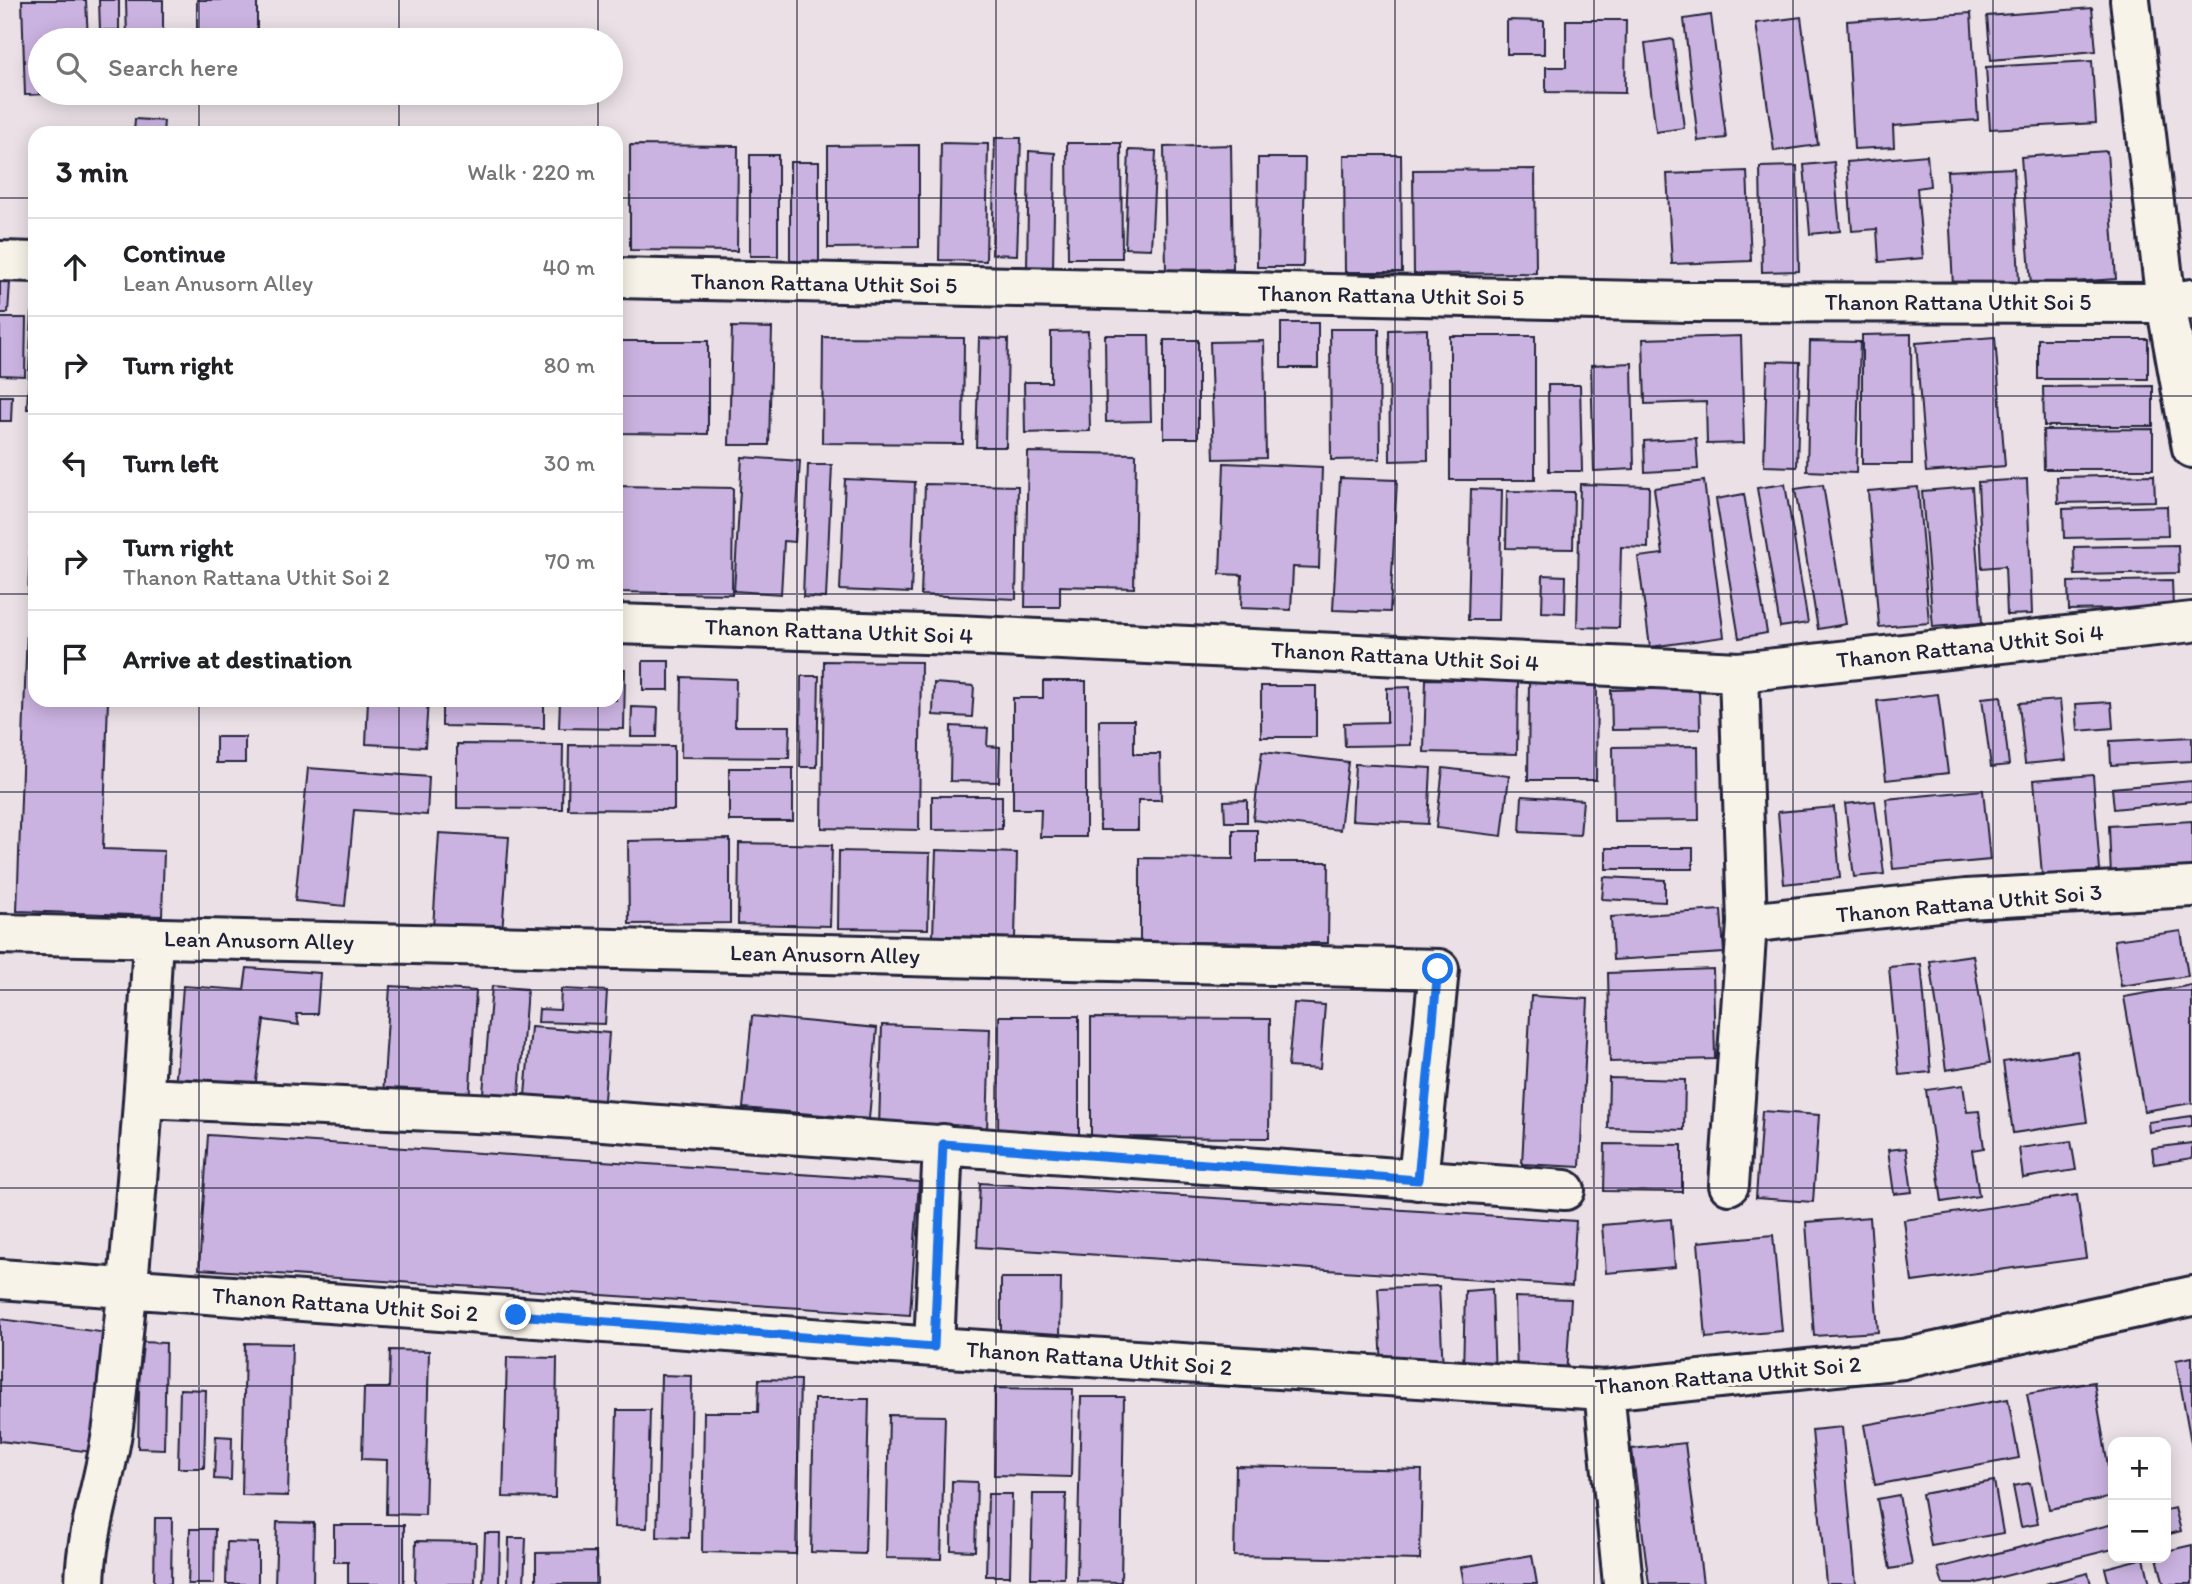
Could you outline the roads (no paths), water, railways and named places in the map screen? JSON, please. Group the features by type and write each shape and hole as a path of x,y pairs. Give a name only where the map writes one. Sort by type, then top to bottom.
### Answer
{"street":[{"path":"2130,0 2179,301 2192,448"},
{"path":"0,261 28,262"},
{"name":"Thanon Rattana Uthit Soi 5","path":"623,278 1688,302 2179,301"},
{"name":"Thanon Rattana Uthit Soi 4","path":"623,624 956,635 1739,672 2192,622"},
{"path":"1729,1185 1747,923 1739,672"},
{"name":"Thanon Rattana Uthit Soi 3","path":"1747,923 1966,899 2192,887"},
{"name":"Lean Anusorn Alley","path":"0,934 1438,969 1418,1180"},
{"path":"85,1584 90,1533 112,1441 128,1289 145,1098 153,938"},
{"path":"145,1098 520,1115 1565,1190"},
{"path":"934,1347 943,1144"},
{"name":"Thanon Rattana Uthit Soi 2","path":"0,1279 934,1347 1604,1390 1903,1359 2192,1296"},
{"path":"1604,1390 1623,1584"}]}
